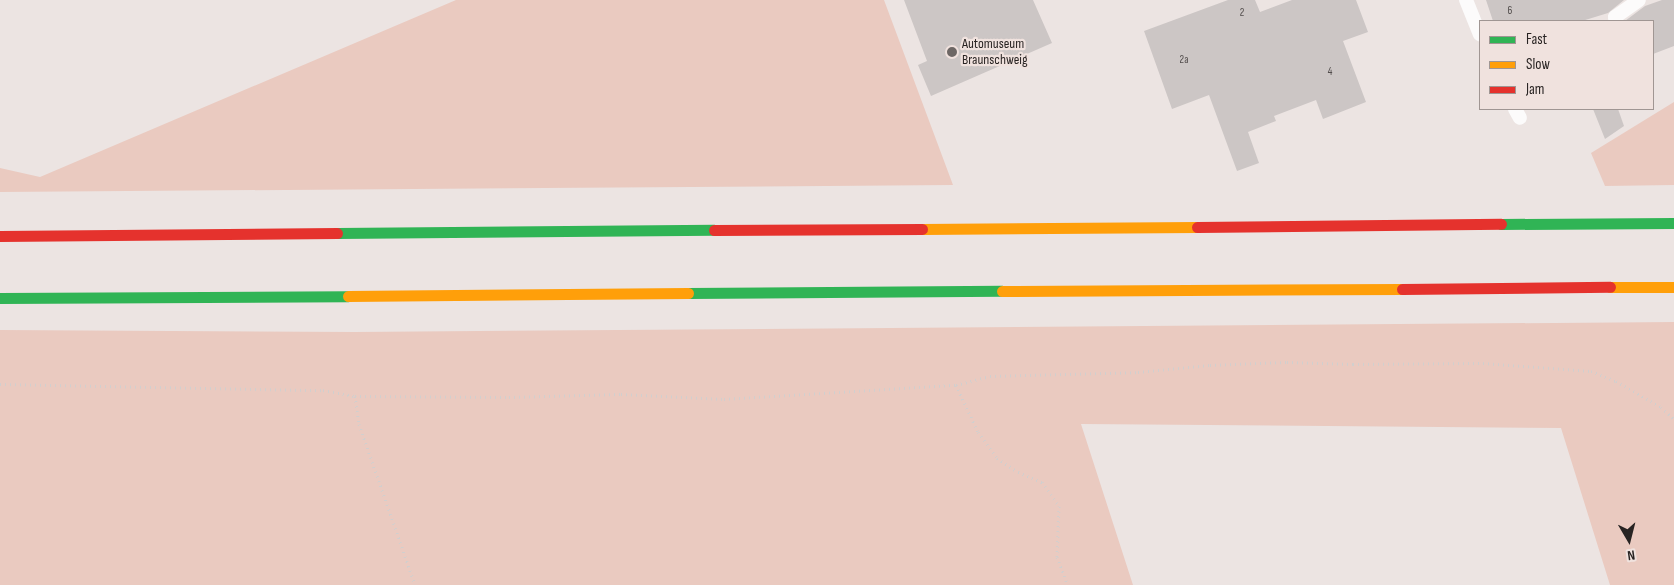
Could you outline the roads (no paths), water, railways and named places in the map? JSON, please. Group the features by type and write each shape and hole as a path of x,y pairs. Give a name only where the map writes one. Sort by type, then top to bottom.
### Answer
{"highway":[{"path":"0,236 1674,223"},
{"path":"0,298 1674,287"}],"lane":[{"path":"1466,0 1479,32"},
{"path":"1616,20 1615,16 1639,0"}],"place":[{"name":"Automuseum Braunschweig","path":"952,52"}]}
